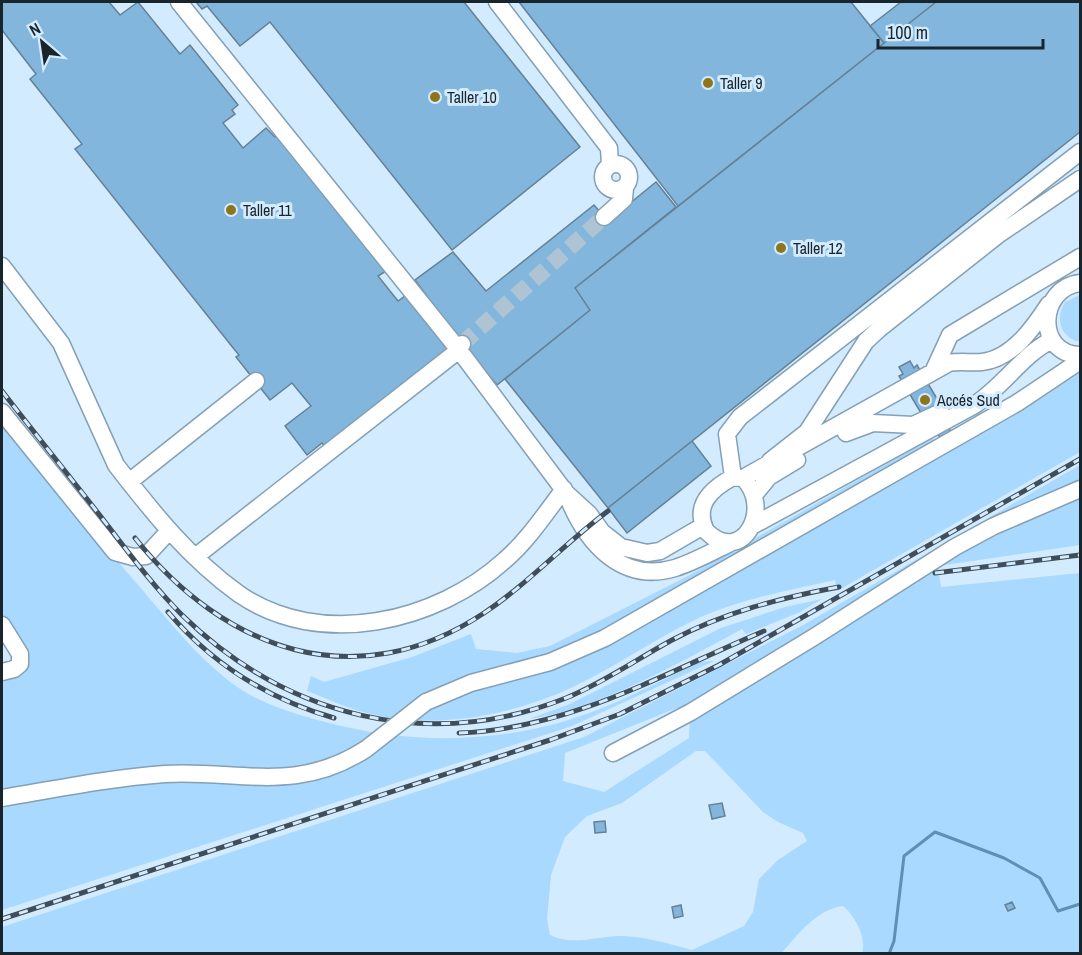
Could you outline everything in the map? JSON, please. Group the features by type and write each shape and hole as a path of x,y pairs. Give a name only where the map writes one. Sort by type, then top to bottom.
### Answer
{"street":[{"path":"179,2 461,347 565,491 589,514 611,541 632,551 647,553 660,551 703,526"},
{"path":"497,2 609,148 616,165 630,176 624,198 604,217"},
{"path":"754,495 738,478 727,434 740,417 1080,152"},
{"path":"616,165 603,177 606,185 613,190 625,188"},
{"path":"770,461 807,432 866,341 879,328 998,235 1080,179"},
{"path":"933,372 950,335 1077,263"},
{"path":"2,266 61,343 116,465 129,482 169,531 195,557 241,595 270,610 323,622 369,622 391,619 432,607 489,574 524,541 565,491"},
{"path":"730,543 712,538 703,526 701,513 705,498 712,489 802,447 949,363 992,360 1014,347 1035,326 1049,304 1066,287 1080,283"},
{"path":"1044,385 1059,362 1060,354 1047,326 1049,304"},
{"path":"967,362 957,357 954,349 958,338 975,319"},
{"path":"565,491 579,523 591,541 605,555 624,566 647,571 672,569 739,539 753,526 973,406 999,388 1034,351 1054,343"},
{"path":"1054,343 1065,352 1080,355"},
{"path":"195,557 461,347"},
{"path":"2,798 112,780 166,774 292,777 337,766 366,749 426,702 471,683 550,662 605,638 886,479 1080,361"},
{"path":"753,526 754,495 759,486 779,469 854,428 873,423 901,426 924,422 1017,369"},
{"path":"129,482 256,381"},
{"path":"2,412 115,552 132,557 146,556 169,531"},
{"path":"613,753 700,707 955,547 994,526 1080,489"},
{"path":"2,625 20,654 20,664 14,669 2,672"}],"shaded area":[{"path":"1080,295 1080,342 1073,340 1064,332 1060,314 1065,302"},
{"path":"1080,367 1080,452 837,591 835,580 735,604 670,632 575,686 527,705 475,717 449,720 397,719 371,714 307,691 311,676 324,682 412,657 471,634 476,649 517,653 550,646 688,576 932,438 935,442 1039,378"},
{"path":"2,417 90,528 195,650 240,689 290,712 329,723 390,735 421,738 483,737 545,727 575,718 653,685 699,662 714,661 572,726 2,910 2,677 22,672 21,643 2,614"},
{"path":"1080,465 1080,545 938,566 941,587 1080,573 1080,953 862,953 863,941 859,928 852,915 843,906 816,917 781,954 2,954 2,927 584,737 805,624","holes":["677,708 690,712 689,738 604,792 563,781 565,753","696,751 705,751 763,812 778,822 803,833 807,841 778,860 759,879 753,912 744,926 692,950 632,937 614,936 568,940 550,935 547,919 551,875 565,837 587,816 622,803"]},
{"path":"822,599 800,612 746,634 742,629 665,670 611,695 556,714 529,719 570,704 721,628 785,607"}],"building":[{"name":"Taller 11","path":"2,2 109,2 120,15 138,2 180,54 190,45 238,105 232,110 235,114 223,123 243,148 266,128 275,137 278,134 386,271 378,276 398,301 405,296 449,351 327,449 322,443 307,455 285,426 311,406 292,383 270,400 236,357 239,355 75,149 82,144 30,79 36,74 2,30"},
{"name":"Taller 10","path":"196,2 464,2 580,147 452,250 270,22 240,46 207,6 202,9"},
{"name":"Taller 9","path":"519,2 851,2 884,43 678,206"},
{"path":"901,2 936,2 884,43 870,26"},
{"name":"Taller 12","path":"936,2 1080,2 1080,132 608,508 505,379 590,310 575,288"},
{"path":"656,182 676,207 575,288 590,310 497,385 462,344 415,280 453,252 486,291 594,205 608,221"},
{"name":"Accés Sud","path":"910,361 914,368 917,365 952,424 948,427 952,433 941,439 937,433 934,435 899,376 903,374 899,367"},
{"path":"692,441 711,466 627,533 608,508"},
{"path":"722,803 725,816 712,819 709,805"},
{"path":"605,821 606,832 595,833 594,822"},
{"path":"1012,902 1015,908 1008,911 1005,905"},
{"path":"681,905 683,916 674,918 672,907"}],"waterway":[{"path":"889,954 894,941 904,856 935,832 1004,858 1040,878 1058,911 1080,904"}],"tunnel":[{"path":"462,344 604,217"}],"railway":[{"path":"2,391 161,593 182,615 223,650 267,679 313,701 362,715 412,723 463,723 514,714 580,692 672,640 712,621 774,601 839,587"},
{"path":"2,919 550,740 620,714 719,665 1080,459"},
{"path":"135,538 171,577 210,609 251,634 295,650 341,656 388,653 436,639 484,613 608,511"},
{"path":"935,573 1080,555"},
{"path":"168,612 204,648 243,678 287,701 334,718"},
{"path":"459,733 500,729 578,710 653,681 764,631"}],"place":[{"name":"Taller 9","path":"708,83"},
{"name":"Taller 10","path":"435,97"},
{"name":"Taller 11","path":"231,210"},
{"name":"Taller 12","path":"781,248"},
{"name":"Accés Sud","path":"925,400"}]}
